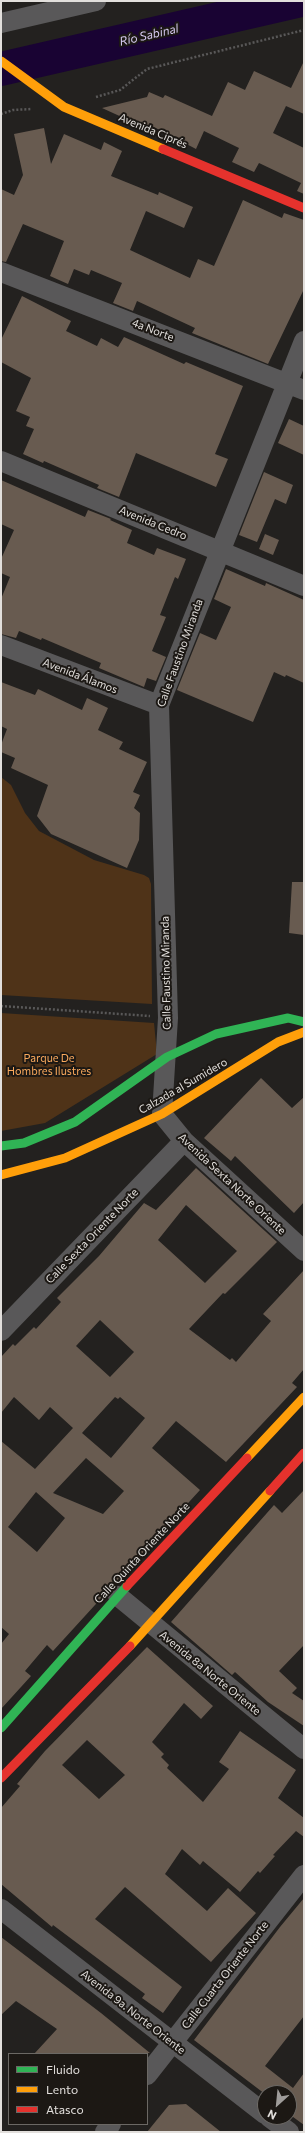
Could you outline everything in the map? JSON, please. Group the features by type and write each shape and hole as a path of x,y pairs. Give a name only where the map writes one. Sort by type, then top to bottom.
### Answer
{"street":[{"path":"1,23 96,1"},
{"name":"Avenida Ciprés","path":"1,61 56,102 304,208"},
{"name":"4a Norte","path":"1,272 296,386"},
{"name":"Calle Faustino Miranda","path":"162,1114 168,1018 159,705 219,551 296,386 304,341"},
{"name":"Avenida Cedro","path":"1,461 304,586"},
{"name":"Avenida Álamos","path":"1,646 159,705"},
{"path":"1,1146 24,1142 75,1122 166,1057 216,1034 288,1018 304,1022"},
{"name":"Calzada al Sumidero","path":"1,1175 65,1158 162,1114 278,1042 304,1032"},
{"name":"Avenida Sexta Norte Oriente","path":"162,1114 184,1141 304,1251"},
{"name":"Calle Sexta Oriente Norte","path":"4,1322 184,1141"},
{"name":"Calle Quinta Oriente Norte","path":"1,1728 118,1596 304,1397"},
{"path":"1,1778 151,1625 304,1452"},
{"name":"Avenida 8a Norte Oriente","path":"118,1596 151,1625 304,1749"},
{"name":"Calle Cuarta Oriente Norte","path":"148,2074 171,2042 304,1876"},
{"name":"Avenida 9a. Norte Oriente","path":"1,1909 257,2108"},
{"path":"280,2125 289,2132"}],"path":[{"path":"92,98 120,90 147,69 304,30"},
{"path":"1,1006 168,1018"}],"green space":[{"path":"1,777 11,785 25,813 39,831 94,860 144,875 149,878 151,884 152,1004 1,995"},
{"name":"Parque De Hombres Ilustres","path":"1,1013 154,1023 157,1054 45,1123 1,1131"}],"building":[{"path":"304,61 304,114 286,106 273,133 304,148 304,194 297,191 301,183 259,163 254,172 232,162 239,148 204,131 196,149 150,125 148,129 102,108 147,97 149,92 163,98 165,95 212,116 228,82 245,90 254,71 291,88"},
{"path":"44,128 51,164 64,134 101,150 104,142 122,151 111,176 158,195 159,192 193,207 184,228 146,211 130,250 190,278 198,259 214,266 243,200 282,218 284,213 304,220 304,289 268,364 192,333 195,328 137,301 133,311 113,303 122,283 91,270 89,275 74,269 68,284 50,276 64,241 23,224 6,262 1,261 1,189 14,195 23,175 14,134"},
{"path":"22,296 71,321 66,331 97,346 101,338 118,347 124,337 184,364 186,362 243,386 215,454 228,459 216,487 136,453 119,497 97,488 99,485 44,461 43,463 23,454 34,429 26,426 30,417 16,411 31,378 1,362 1,340"},
{"path":"289,419 304,426 304,455 278,443"},
{"path":"264,472 293,485 286,504 275,499 257,542 239,535"},
{"path":"1,480 85,517 88,510 111,519 110,520 132,530 127,543 154,555 157,548 186,559 178,579 175,577 160,615 166,617 152,651 166,657 156,681 147,678 144,687 99,668 101,663 42,638 41,640 19,631 16,638 1,634 1,599 10,577 1,573 1,559 14,530 1,524"},
{"path":"265,534 279,540 273,555 259,549"},
{"path":"226,569 265,586 266,583 304,600 304,683 286,675 285,677 274,672 253,722 177,690 200,633 216,640 231,607 214,599"},
{"path":"1,682 35,695 38,689 82,710 87,698 108,708 98,730 123,742 119,749 147,762 133,792 140,795 134,808 140,813 139,840 127,868 51,834 37,816 48,785 11,768 15,758 1,752 1,745 7,729 1,726"},
{"path":"292,882 304,882 304,935 289,933"},
{"path":"261,1078 292,1108 304,1097 304,1202 294,1213 235,1156 231,1161 204,1138"},
{"path":"196,1168 277,1242 225,1294 223,1293 189,1329 230,1360 232,1358 236,1362 271,1321 263,1314 304,1270 304,1369 292,1383 297,1387 226,1462 176,1421 152,1448 200,1490 53,1651 47,1645 25,1671 31,1676 1,1709 1,1644 9,1634 1,1627 1,1441 35,1469 73,1428 50,1407 39,1420 14,1397 1,1413 1,1357 13,1344 15,1346 34,1327 36,1329 61,1302 57,1298 99,1256 144,1203 156,1210","holes":["186,1205 237,1251 205,1283 158,1240","100,1320 134,1352 110,1377 76,1346","115,1397 118,1399 120,1397 145,1418 111,1458 82,1433","86,1458 124,1491 103,1514 53,1493","36,1492 65,1518 37,1552 8,1527"]},
{"path":"304,1490 304,1645 279,1671 297,1688 292,1693 304,1701 304,1726 268,1702 235,1672 232,1675 171,1622 274,1505 282,1513"},
{"path":"147,1647 213,1706 201,1719 184,1703 152,1742 164,1754 161,1757 169,1765 167,1768 203,1802 229,1769 219,1762 240,1731 296,1770 278,1798 304,1818 304,1837 296,1831 273,1855 275,1856 260,1873 258,1871 240,1892 203,1861 200,1865 182,1849 165,1874 207,1911 228,1888 256,1913 211,1962 125,1887 95,1919 182,1987 163,2013 142,1998 145,1994 53,1925 52,1927 1,1884 1,1808 20,1786 17,1784 45,1751","holes":["87,1740 125,1775 99,1799 62,1765"]},
{"path":"304,1898 304,2016 265,2066 289,2085 257,2085 257,2088 194,2040 280,1927"},
{"path":"1,1937 101,2013 150,2053 35,2053 57,2029 16,2001 1,2015"},
{"path":"304,2073 304,2125 297,2120 297,2085 295,2085"},
{"path":"186,2104 221,2132 147,2132 169,2105"}],"waterway":[{"name":"Río Sabinal","path":"1,69 297,1"}],"traffic: fast":[{"path":"1,1146 24,1143 75,1122 167,1057 216,1034 288,1018 304,1022"},
{"path":"1,1728 127,1586"}],"traffic: slow":[{"path":"1,61 64,107 163,149"},
{"path":"1,1175 65,1158 162,1114 278,1042 304,1032"},
{"path":"247,1458 304,1397"},
{"path":"130,1646 270,1491"}],"traffic: jam":[{"path":"163,149 304,208"},
{"path":"270,1491 304,1453"},
{"path":"127,1586 247,1458"},
{"path":"1,1778 130,1646"}]}
